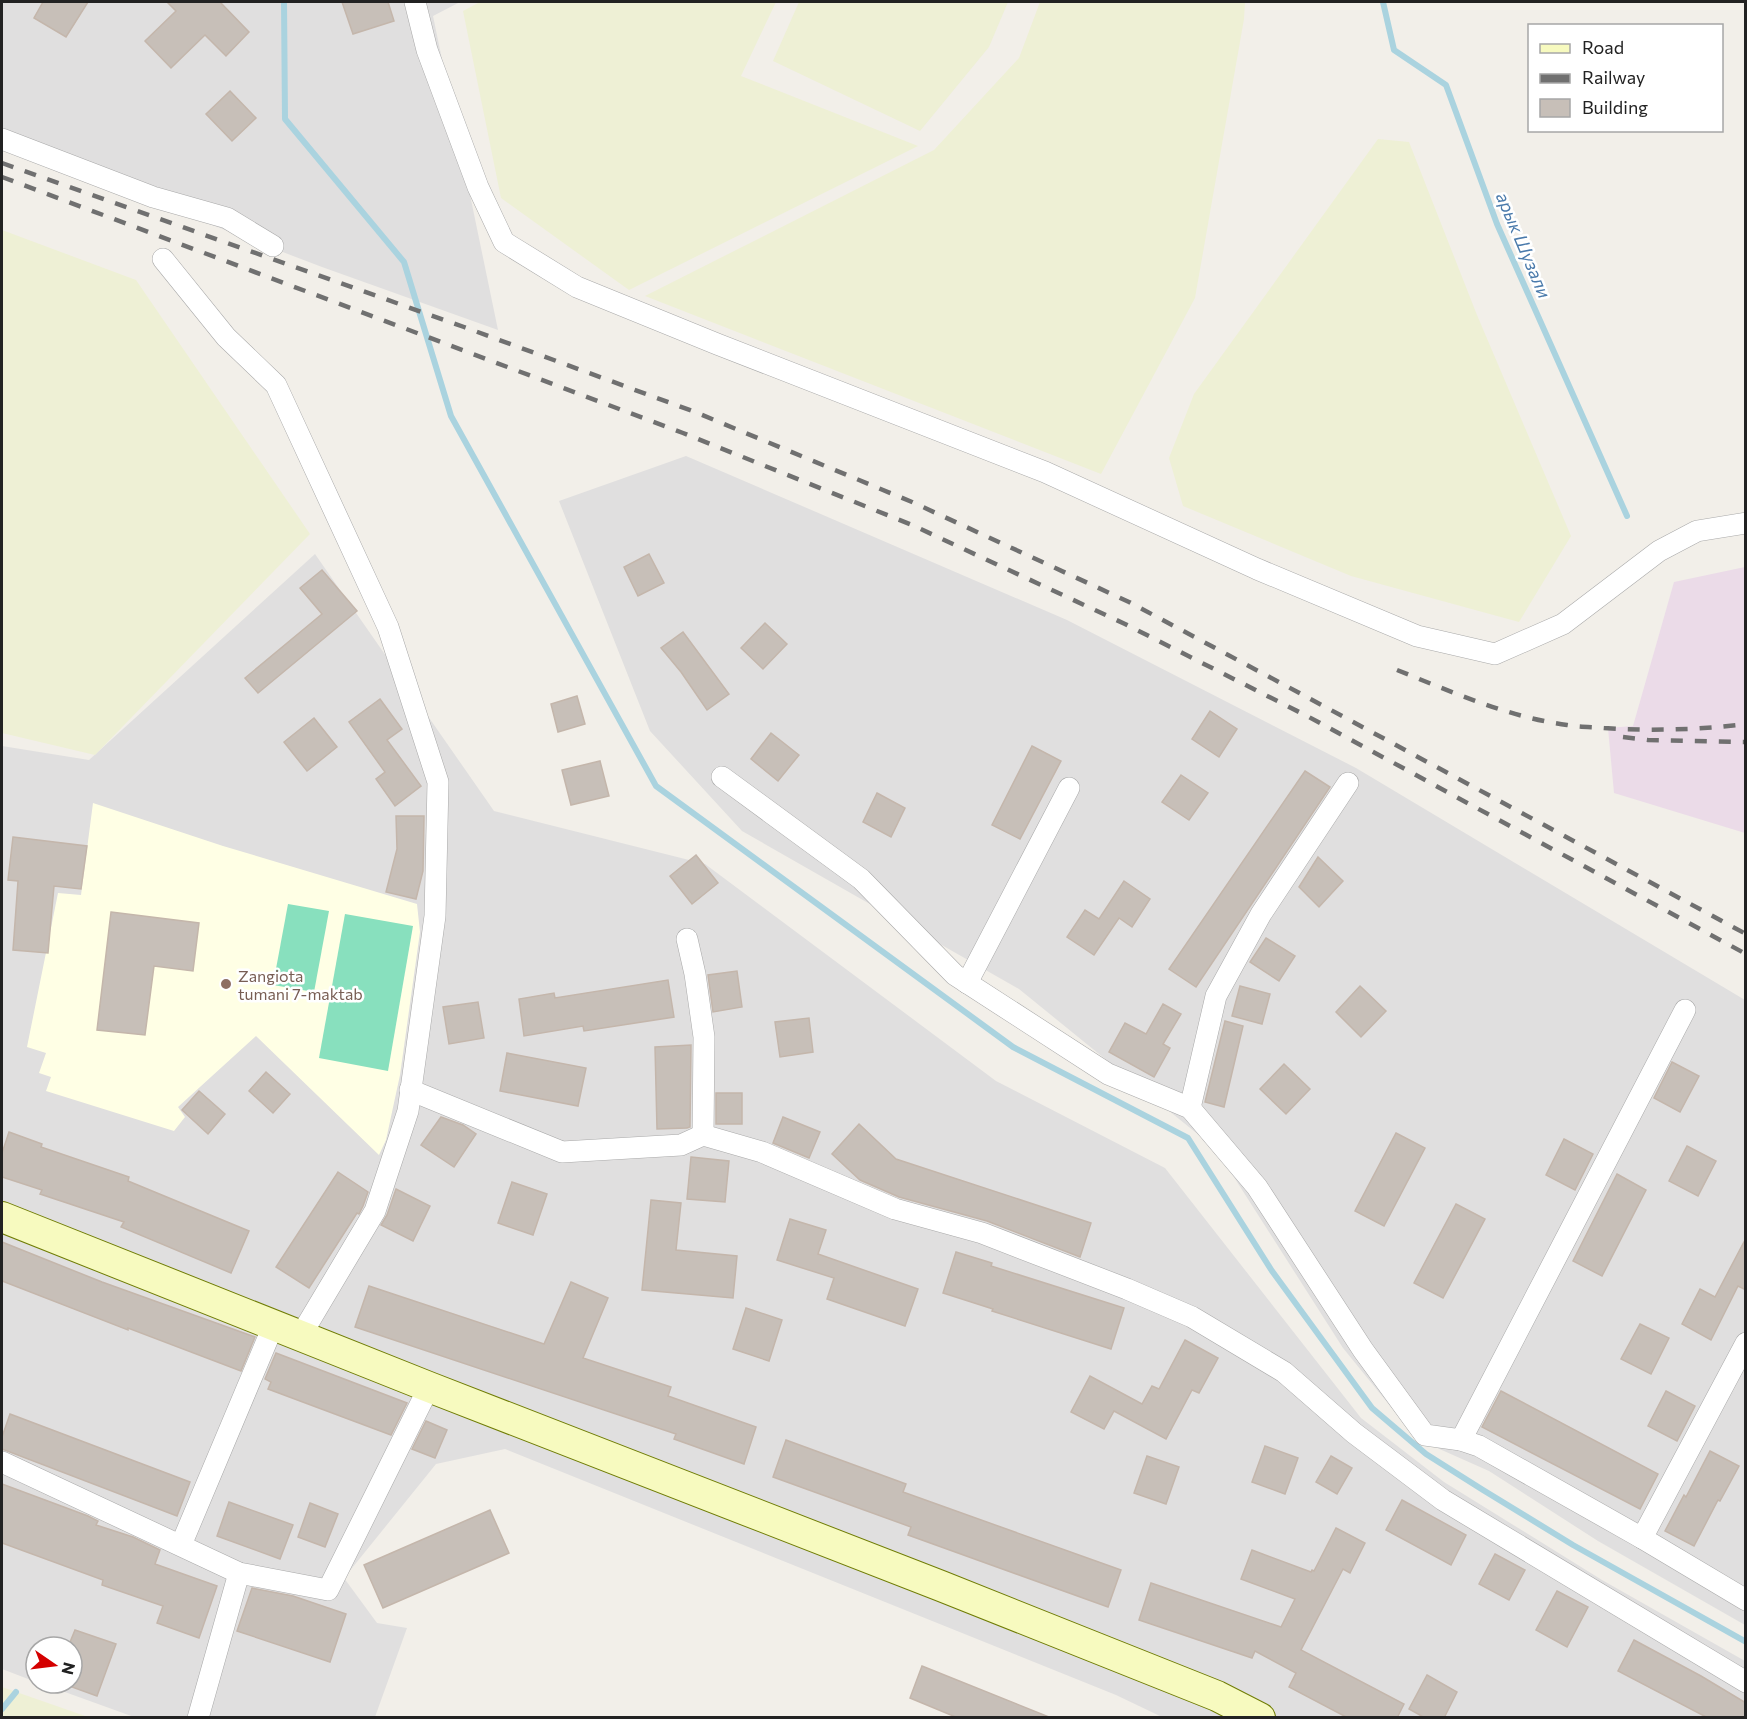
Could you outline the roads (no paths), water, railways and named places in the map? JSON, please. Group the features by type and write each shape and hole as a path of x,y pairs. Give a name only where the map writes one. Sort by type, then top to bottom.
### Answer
{"main road":[{"path":"2,1217 429,1387 941,1586 1217,1696 1260,1718"}],"street":[{"path":"415,2 431,61 478,187 504,242 587,291 1045,472 1257,569 1417,636 1495,654 1563,624 1659,552 1697,531 1746,523"},
{"path":"2,139 153,197 227,218 273,246"},
{"path":"163,259 226,337 276,385 388,627 438,782 435,916 427,982 408,1111 375,1211 287,1329 181,1545"},
{"path":"722,777 861,879 954,975 1108,1074 1190,1108 1257,1187 1364,1350 1425,1435 1461,1440 1479,1446 1746,1600"},
{"path":"1190,1108 1216,996 1261,914 1348,783"},
{"path":"967,983 1069,788"},
{"path":"687,939 695,974 704,1037 703,1135"},
{"path":"1461,1440 1685,1010"},
{"path":"410,1090 562,1152 681,1146 703,1135 762,1152 896,1209 981,1233 1117,1285 1192,1317 1284,1372 1354,1433 1443,1500 1746,1682"},
{"path":"1642,1538 1746,1343"},
{"path":"2,1462 239,1573 328,1590 429,1387"},
{"path":"198,1718 239,1573"}],"waterway":[{"path":"284,2 285,119 404,262 451,416 656,786 1013,1047 1188,1138 1272,1271 1372,1408 1426,1454 1483,1490 1573,1545 1746,1642"},
{"name":"арык Шузали","path":"1383,2 1394,50 1446,85 1497,224 1627,516"},
{"path":"2,1709 16,1692"}],"railway":[{"path":"2,163 464,327 695,412 912,502 1129,602 1746,934"},
{"path":"2,177 683,433 912,525 1125,624 1307,716 1746,954"},
{"path":"1397,670 1502,710 1567,725 1657,730 1746,724"},
{"path":"1623,737 1648,740 1746,742"}],"place":[{"name":"Zangiota tumani 7-maktab","path":"226,984"}]}
